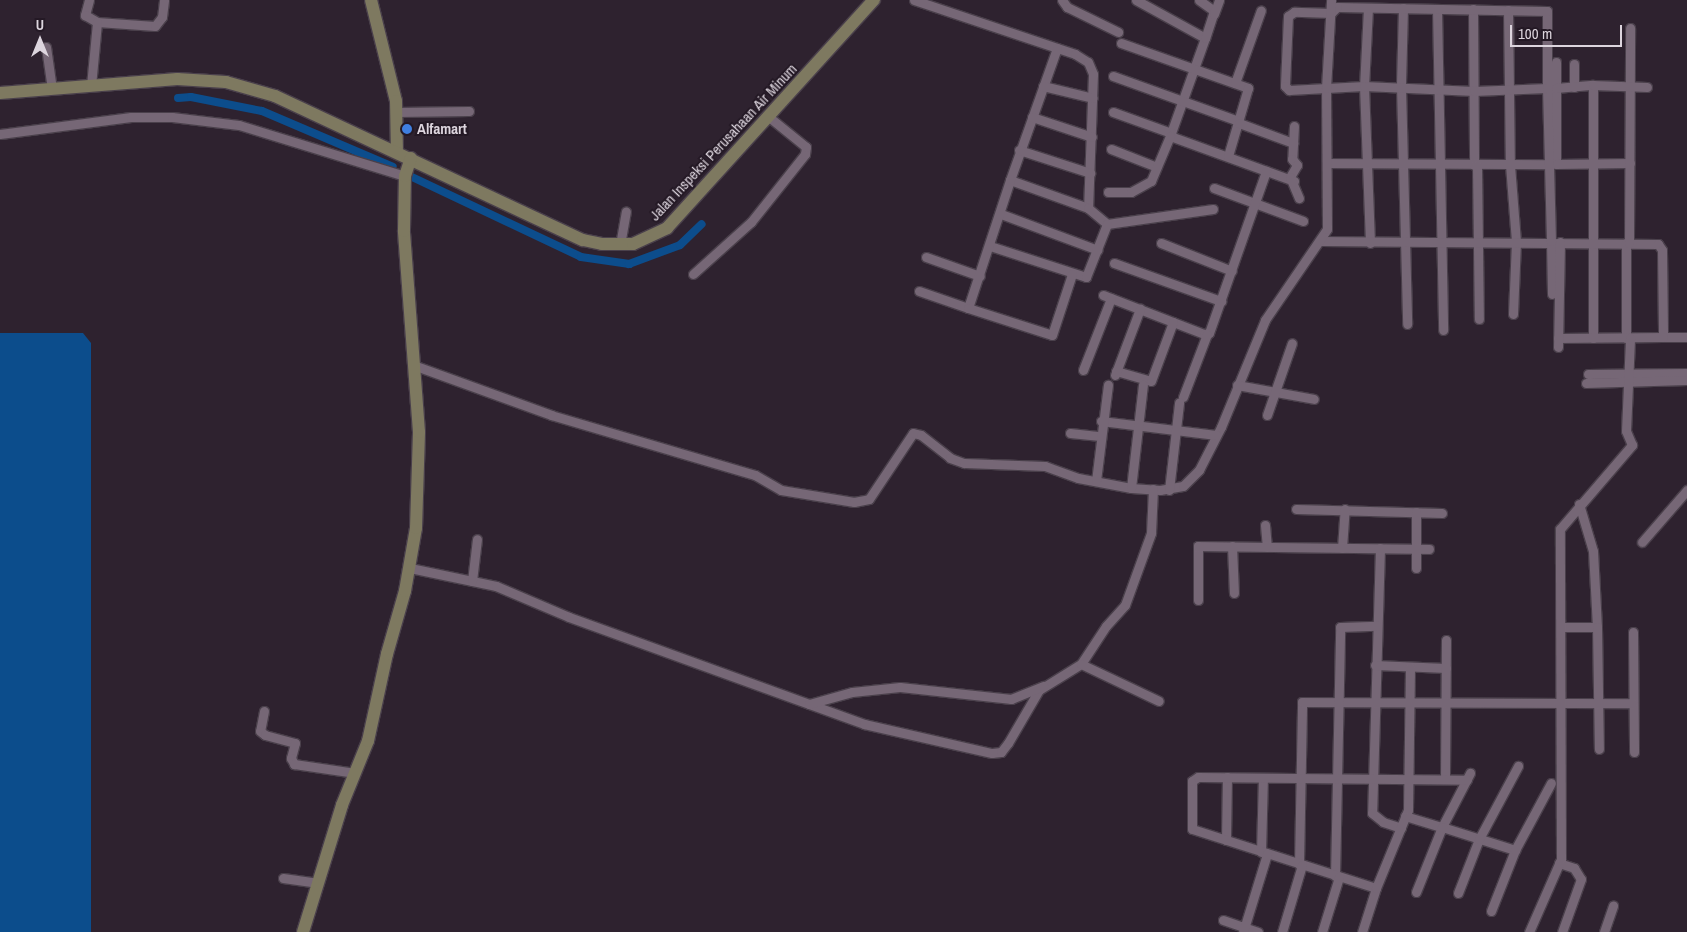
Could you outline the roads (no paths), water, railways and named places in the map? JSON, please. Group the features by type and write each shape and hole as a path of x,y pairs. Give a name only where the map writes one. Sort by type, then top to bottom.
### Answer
{"street":[{"path":"89,0 85,15 97,22 155,26 162,17 164,0"},
{"path":"371,0 397,112 397,152"},
{"name":"Jalan Inspeksi Perusahaan Air Minum","path":"0,93 176,79 226,82 275,96 584,240 620,245 651,238 667,228 770,118 874,0"},
{"path":"914,0 1057,48 1088,62 1093,74 1088,208"},
{"path":"1062,0 1067,6 1118,32"},
{"path":"1136,0 1205,38"},
{"path":"1198,0 1210,6 1214,14"},
{"path":"1108,192 1142,189 1151,181 1170,135 1219,0"},
{"path":"416,366 550,415 747,473 781,490 802,494 865,501 913,433 921,435 950,458 964,463 1045,466 1096,481 1131,488 1169,490 1192,480 1216,436 1265,320 1321,241 1327,227 1326,88 1331,0"},
{"path":"1630,163 1556,164 1552,88 1547,11 1337,7 1331,13 1294,12 1288,16 1286,89 1364,86 1474,90 1508,90 1552,88 1574,87 1593,85 1631,88 1647,87"},
{"path":"1368,8 1364,86 1370,243"},
{"path":"1404,8 1401,87 1407,324"},
{"path":"1437,9 1443,330"},
{"path":"1235,83 1261,10"},
{"path":"1473,10 1476,166 1480,243 1479,319"},
{"path":"1508,10 1510,166 1516,242 1513,314"},
{"path":"91,86 97,22"},
{"path":"1529,932 1559,863 1563,805 1560,529 1579,504 1632,445 1626,431 1630,377 1628,243 1631,88 1630,28"},
{"path":"1121,43 1248,88 1228,156"},
{"path":"46,48 52,89"},
{"path":"968,308 1001,214 1019,150 1057,48"},
{"path":"1556,62 1552,88 1550,164 1556,241 1558,342 1593,338 1687,337"},
{"path":"1574,64 1574,87"},
{"path":"1113,76 1293,143"},
{"path":"1593,85 1595,242 1593,338"},
{"path":"1043,86 1093,98"},
{"path":"397,112 469,111"},
{"path":"1113,112 1294,181"},
{"path":"0,134 131,117 172,117 239,125 405,176"},
{"path":"1032,117 1092,137"},
{"path":"693,274 751,222 805,154 806,147 770,118"},
{"path":"1294,126 1292,159 1296,165 1290,177 1294,181 1299,198"},
{"path":"1111,149 1157,167"},
{"path":"1019,150 1090,173"},
{"path":"303,932 317,883 368,741 410,568 418,496 416,366 404,231 405,176 411,158"},
{"path":"1328,163 1476,166 1550,164"},
{"path":"1169,490 1181,400 1221,301 1266,171"},
{"path":"1010,180 1088,208 1107,224 1213,209"},
{"path":"1214,188 1303,221"},
{"path":"620,245 626,212"},
{"path":"1001,214 1098,250"},
{"path":"990,246 1083,277 1089,275 1107,224"},
{"path":"1321,241 1370,243 1556,241 1661,246 1663,337"},
{"path":"1552,294 1556,241"},
{"path":"1162,243 1232,271"},
{"path":"926,256 980,276"},
{"path":"1114,263 1221,301"},
{"path":"919,291 1052,335 1072,274"},
{"path":"1083,370 1107,297 1207,334"},
{"path":"1140,310 1116,373 1151,381 1173,322"},
{"path":"1267,415 1272,392 1292,343"},
{"path":"1587,378 1630,377 1687,372"},
{"path":"1630,377 1687,380"},
{"path":"1096,481 1100,436 1108,385"},
{"path":"1131,488 1143,385"},
{"path":"1238,385 1314,399"},
{"path":"1102,421 1176,429 1216,436"},
{"path":"1070,433 1100,436"},
{"path":"809,704 852,692 900,687 1011,699 1045,685 1082,664 1128,598 1150,533 1153,490"},
{"path":"1642,542 1687,490"},
{"path":"1579,504 1593,551 1597,627 1599,749"},
{"path":"1296,508 1442,513"},
{"path":"1342,548 1345,509"},
{"path":"1416,512 1416,568"},
{"path":"1265,525 1266,546"},
{"path":"472,581 477,539"},
{"path":"1198,600 1198,546 1429,549"},
{"path":"1232,546 1234,593"},
{"path":"1380,548 1372,813 1376,818 1401,828"},
{"path":"410,568 496,586 569,617 864,724 992,754 1001,752 1008,743 1045,685"},
{"path":"1322,932 1337,876 1338,701 1341,626 1377,626"},
{"path":"1562,627 1597,627"},
{"path":"1633,632 1634,752"},
{"path":"1445,779 1446,640"},
{"path":"1082,664 1159,701"},
{"path":"1375,665 1446,668"},
{"path":"1362,932 1376,888 1406,816 1409,778 1410,667"},
{"path":"1282,932 1300,864 1302,702 1633,704"},
{"path":"264,711 260,731 265,735 295,744 291,758 294,764 355,773"},
{"path":"1458,893 1480,840 1518,766"},
{"path":"1376,888 1196,831 1190,825 1192,780 1198,777 1445,779 1468,776 1442,827 1416,892"},
{"path":"1226,840 1227,777"},
{"path":"1244,930 1264,853 1264,778"},
{"path":"1491,911 1515,850 1551,783"},
{"path":"1406,816 1515,850"},
{"path":"1559,863 1574,868 1581,879 1562,932"},
{"path":"284,878 317,883"},
{"path":"1604,932 1613,906"},
{"path":"1223,920 1244,930 1258,932"}],"water":[{"path":"0,333 83,333 91,343 91,932 0,932"}],"waterway":[{"path":"178,98 191,97 262,111 393,167"},
{"path":"412,177 581,257 629,264 680,245 702,224"}],"place":[{"name":"Alfamart","path":"407,129"}]}
